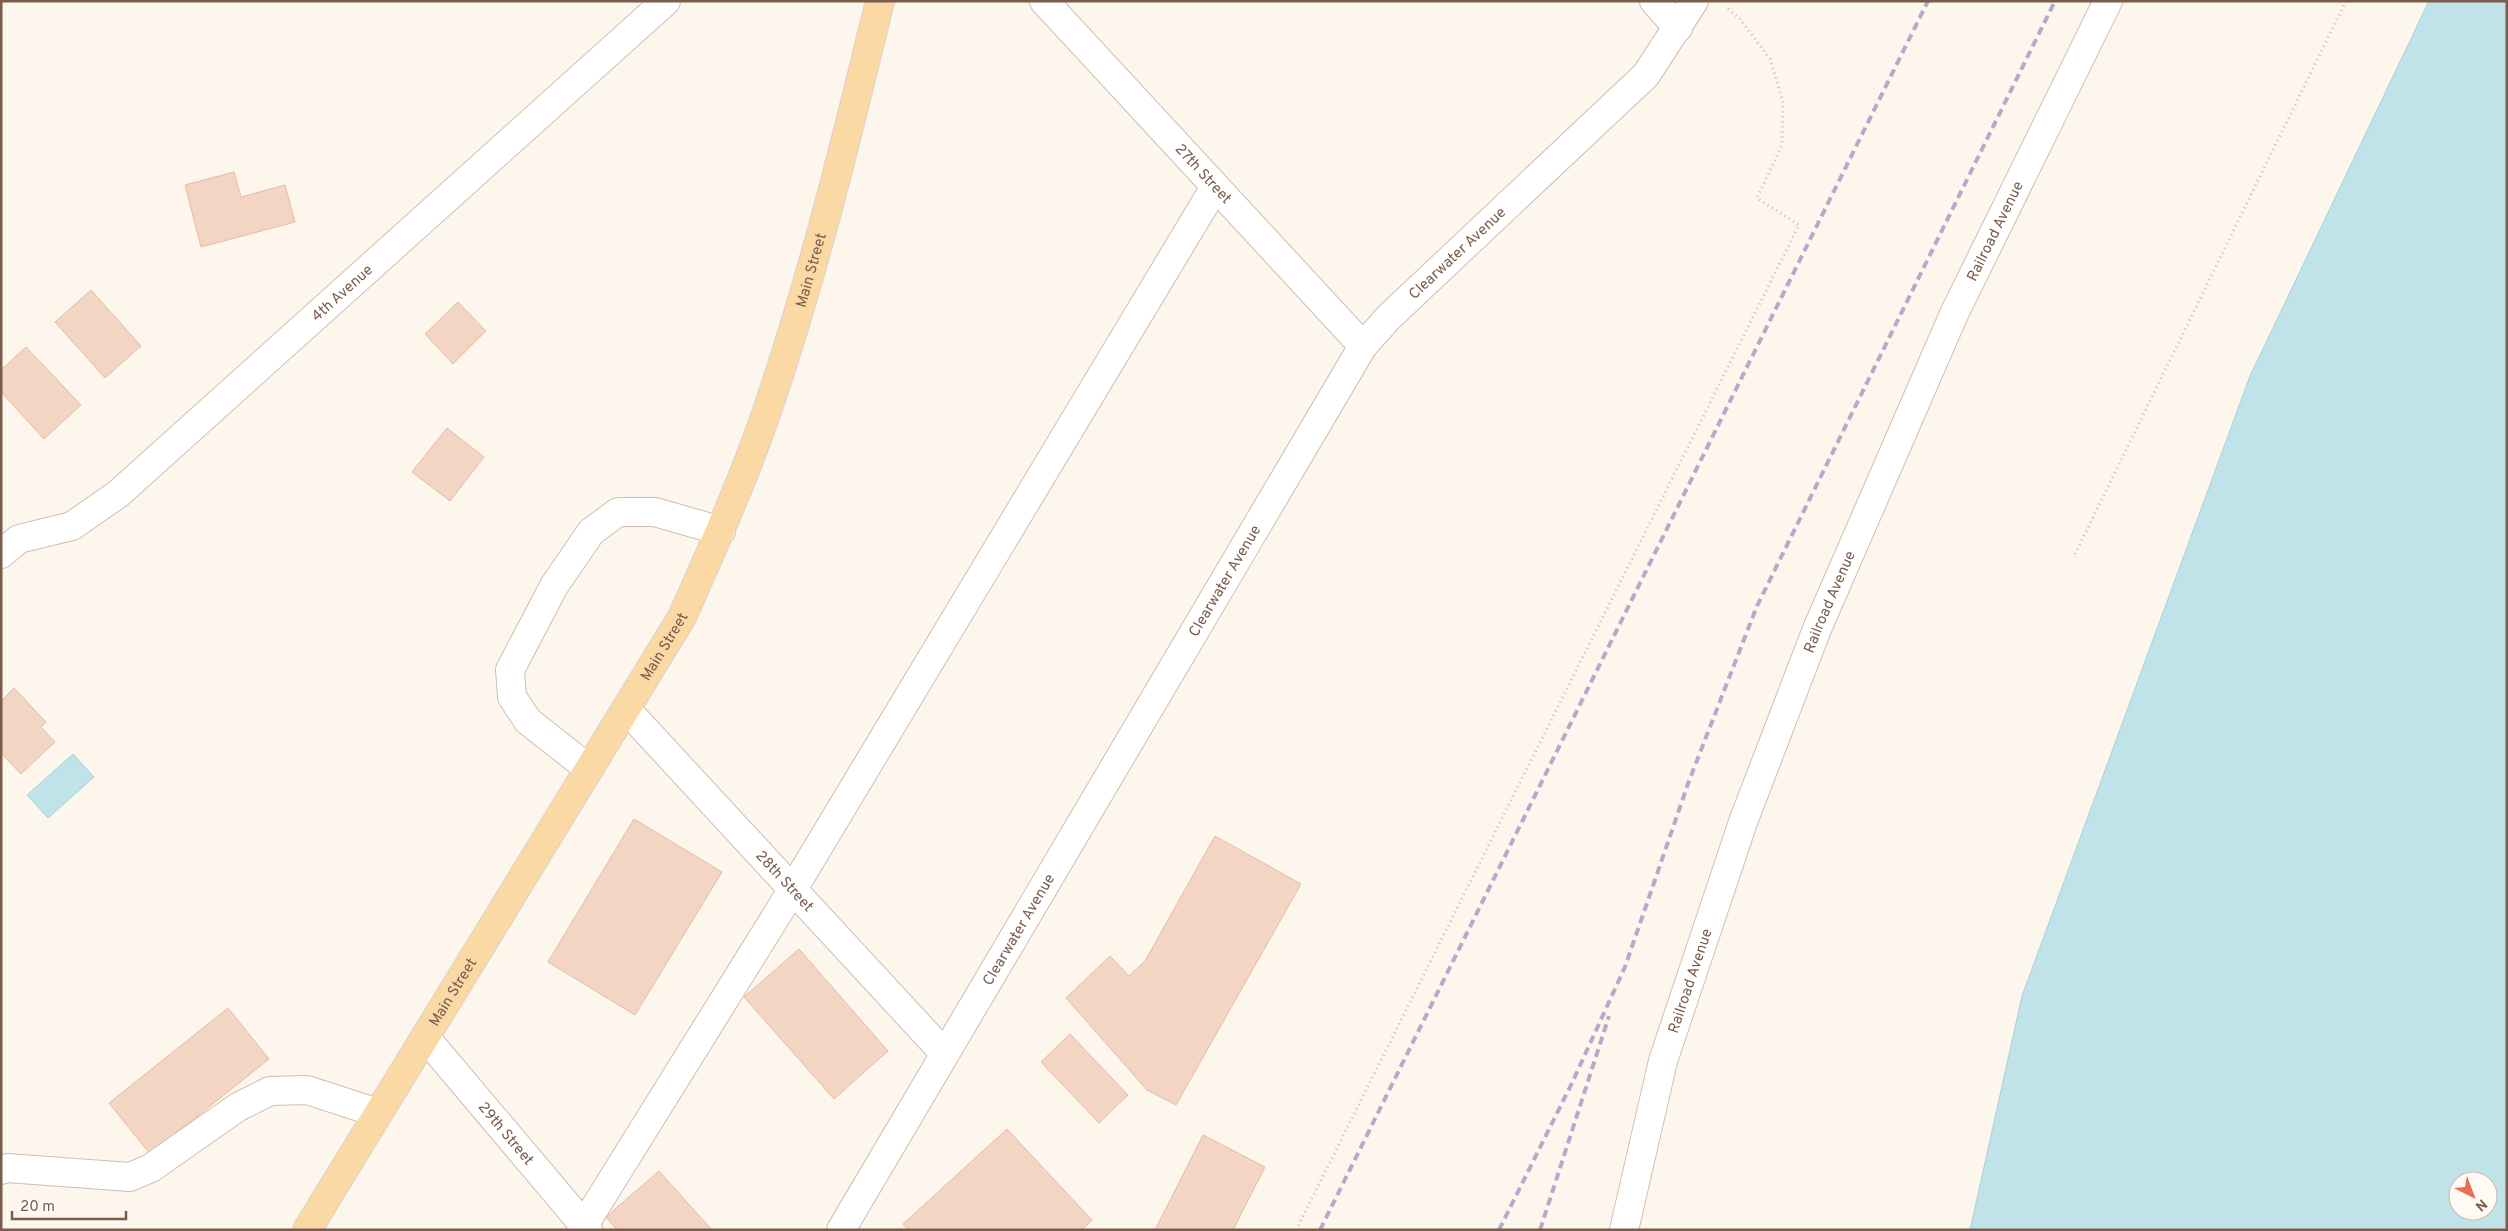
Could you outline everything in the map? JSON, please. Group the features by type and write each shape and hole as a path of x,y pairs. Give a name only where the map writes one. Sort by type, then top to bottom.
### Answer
{"main road":[{"name":"Main Street","path":"307,1230 682,617 721,530 761,427 802,299 844,148 880,1"}],"street":[{"name":"4th Avenue","path":"7,540 72,526 118,494 666,1"},
{"name":"27th Street","path":"1044,1 1363,346"},
{"path":"1654,1 1678,28"},
{"name":"Clearwater Avenue","path":"841,1230 1363,346 1389,317 1646,75 1694,1"},
{"name":"Railroad Avenue","path":"1624,1230 1663,1061 1743,822 1817,629 1954,314 2108,1"},
{"path":"584,1228 793,889 1215,187"},
{"path":"589,769 528,721 512,697 510,670 554,586 591,532 618,512 655,512 721,530"},
{"name":"28th Street","path":"626,709 944,1053"},
{"name":"29th Street","path":"425,1037 584,1228"},
{"path":"1,1170 7,1168 130,1177 151,1168 238,1107 270,1091 307,1090 378,1114"}],"path":[{"path":"2075,554 2346,1"},
{"path":"1296,1230 1799,225 1758,198 1782,145 1783,102 1770,58 1740,20 1726,7"}],"water":[{"path":"2429,1 2507,1 2507,1230 1970,1230 2022,996 2250,376"},
{"path":"73,754 94,777 48,818 27,795"}],"building":[{"path":"234,172 241,197 285,185 295,222 201,247 185,185"},
{"path":"91,290 141,346 105,378 55,322"},
{"path":"458,302 486,331 453,364 425,334"},
{"path":"26,347 81,405 44,439 1,392 1,370"},
{"path":"447,428 484,457 450,501 412,472"},
{"path":"14,688 46,722 41,727 55,742 21,774 1,753 1,701"},
{"path":"634,819 722,872 635,1015 548,962"},
{"path":"1215,836 1301,884 1176,1105 1147,1090 1066,998 1110,956 1129,976 1145,961"},
{"path":"799,949 888,1051 834,1099 744,997"},
{"path":"228,1008 269,1059 150,1154 109,1103"},
{"path":"1070,1034 1128,1095 1099,1123 1041,1062"},
{"path":"1007,1129 1092,1220 1082,1230 908,1230 903,1224"},
{"path":"1203,1135 1265,1167 1233,1230 1155,1230"},
{"path":"659,1171 712,1230 617,1230 606,1217"}],"railway":[{"path":"1320,1230 1928,1"},
{"path":"1499,1230 1572,1083 1625,967 1689,781 1757,606 2055,1"},
{"path":"1540,1230 1609,1016"}]}
